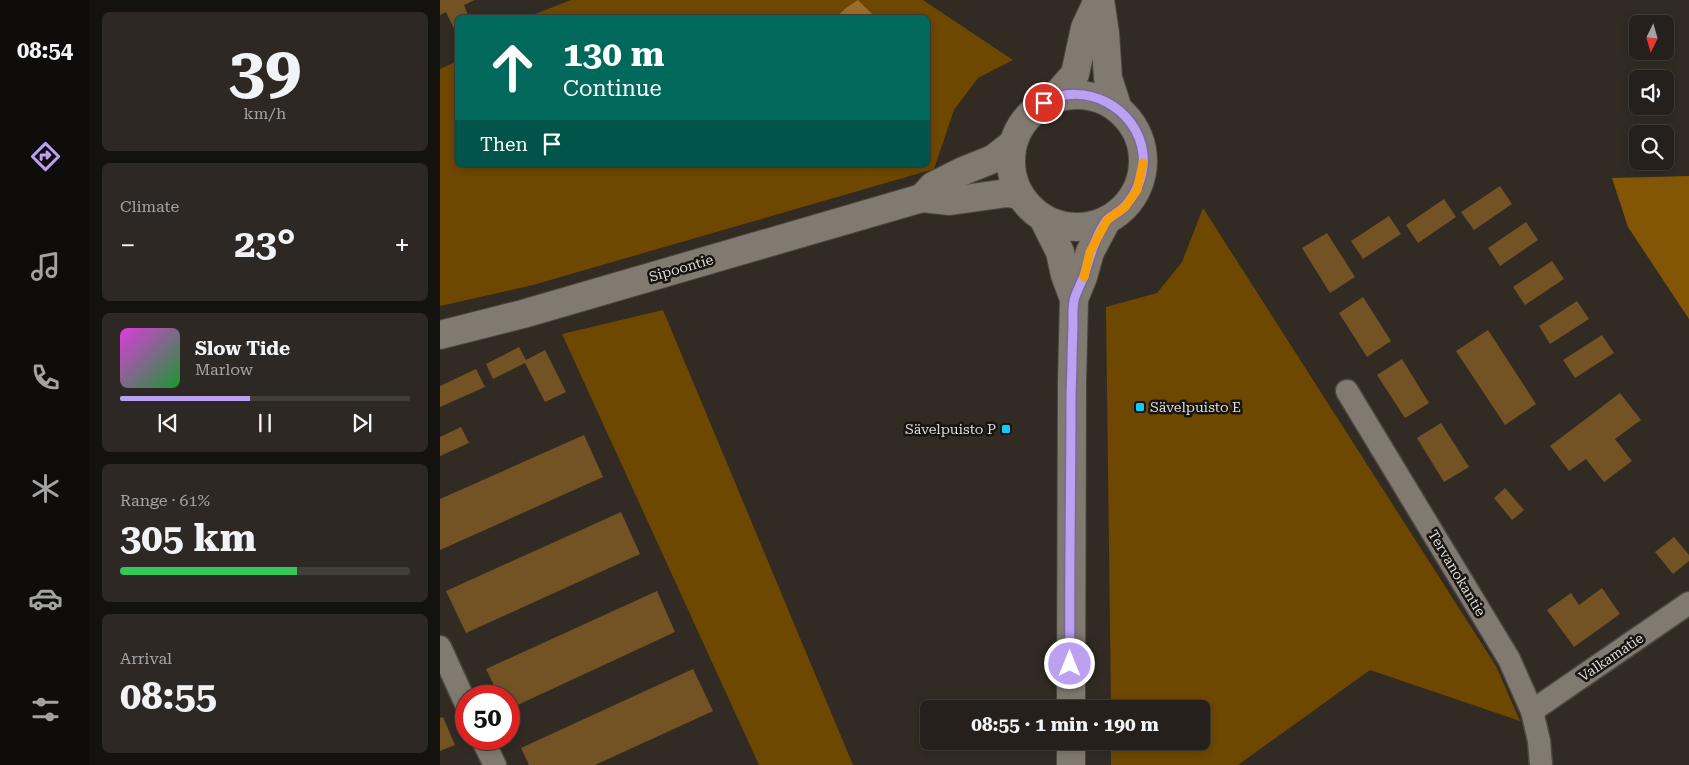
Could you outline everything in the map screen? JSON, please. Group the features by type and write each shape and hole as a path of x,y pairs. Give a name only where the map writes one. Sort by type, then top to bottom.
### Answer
{"main road":[{"path":"1054,98 1075,74 1085,28 1099,0"},
{"path":"1099,0 1105,32 1108,78 1118,108"},
{"path":"1076,94 1098,97 1118,108 1133,125 1142,146 1143,169 1137,190 1125,207 1107,220 1086,227 1065,227 1044,220 1027,206 1015,188 1010,167 1011,145 1020,125 1034,109 1054,98 1076,94"},
{"name":"Sipoontie","path":"922,198 933,186 993,159 1011,145"},
{"name":"Sipoontie","path":"440,335 524,314 922,198 950,201 1007,193 1020,195"},
{"path":"1044,220 1060,252 1065,275 1074,299 1071,700"},
{"path":"1074,299 1084,277 1090,252 1107,220"},
{"path":"1071,750 1071,765"}],"street":[{"name":"Tervanokantie","path":"1347,391 1509,659 1532,711 1539,741 1541,765"},
{"name":"Valkamatie","path":"1532,711 1689,603"},
{"path":"440,647 457,685"},
{"path":"486,750 491,764"}],"shaded area":[{"path":"571,0 923,0 1013,60 978,78 954,110 934,169 533,285 440,306 440,69 455,62 455,167 930,167 930,15 535,14"},
{"path":"858,0 873,15 838,15"},
{"path":"1689,176 1689,319 1628,227 1612,178"},
{"path":"1203,208 1496,666 1520,721 1370,670 1238,765 1111,765 1111,750 1210,750 1210,700 1111,700 1106,307 1157,293 1182,262"},
{"path":"663,310 853,765 759,765 562,334"}],"building":[{"path":"440,0 475,0 464,5 468,15 455,15 455,31 446,12 440,15"},
{"path":"1500,186 1512,204 1474,230 1461,212"},
{"path":"1444,199 1456,217 1418,243 1406,225"},
{"path":"1389,216 1401,234 1363,259 1351,241"},
{"path":"1526,222 1538,240 1500,266 1488,248"},
{"path":"1327,233 1355,277 1330,293 1302,248"},
{"path":"1552,261 1564,279 1525,305 1513,287"},
{"path":"1363,297 1391,341 1367,357 1339,313"},
{"path":"1577,301 1589,319 1550,344 1539,326"},
{"path":"1488,330 1536,404 1505,425 1456,351"},
{"path":"1602,335 1614,353 1575,378 1563,360"},
{"path":"519,347 526,360 545,350 566,392 545,402 525,363 493,379 486,364"},
{"path":"1402,359 1429,403 1405,418 1377,375"},
{"path":"476,369 485,387 440,407 440,386"},
{"path":"1620,393 1641,420 1615,439 1632,461 1604,482 1586,459 1569,471 1550,446"},
{"path":"1441,423 1469,467 1444,482 1417,438"},
{"path":"461,427 469,443 440,456 440,437"},
{"path":"584,435 603,477 440,550 440,499"},
{"path":"1505,488 1524,510 1512,520 1494,498"},
{"path":"621,512 640,554 466,633 446,591"},
{"path":"1674,537 1689,555 1689,561 1673,574 1655,552"},
{"path":"1602,588 1620,614 1574,647 1547,610 1571,593 1579,605"},
{"path":"657,591 675,632 520,704 520,685 494,685 486,669"},
{"path":"693,669 713,711 595,765 529,765 521,748"},
{"path":"443,717 455,745 440,751 440,718"}],"slow traffic":[{"path":"1084,277 1090,252 1107,220 1125,207 1137,190 1143,163"}],"place":[{"name":"Sävelpuisto E","path":"1140,407"},
{"name":"Sävelpuisto P","path":"1006,429"}],"route":[{"path":"1044,103 1054,98 1076,94 1098,97 1118,108 1133,125 1144,156 1143,169 1137,190 1125,207 1107,220 1090,252 1084,277 1074,299 1070,664"}]}
